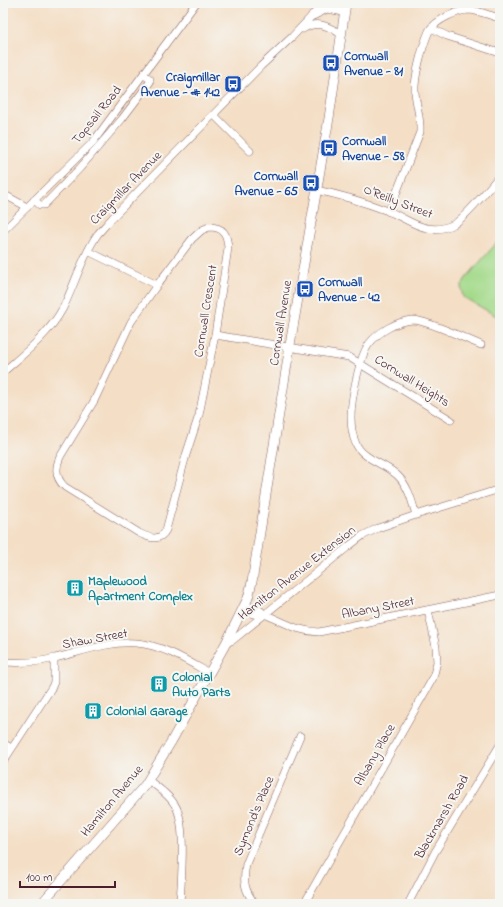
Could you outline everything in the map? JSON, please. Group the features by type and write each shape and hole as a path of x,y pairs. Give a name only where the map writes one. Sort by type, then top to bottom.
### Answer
{"main road":[{"path":"313,15 327,8 345,7"},
{"name":"Cornwall Avenue","path":"226,643 244,607 252,582 345,7"},
{"name":"Hamilton Avenue","path":"41,904 148,780 226,643"}],"street":[{"name":"Topsail Road","path":"3,231 93,142 196,3"},
{"name":"Craigmillar Avenue","path":"3,372 34,346 51,326 63,308 88,251 97,236 113,217 324,3"},
{"path":"389,212 420,132 415,97 415,83 427,35 431,28 440,20 464,11 474,11 500,18"},
{"name":"Craigmillar Avenue","path":"292,37 307,27 318,24 330,27 341,34"},
{"path":"431,28 446,36 500,53"},
{"path":"34,200 40,205 44,205 80,168 122,119 150,82 150,79 144,75"},
{"path":"214,115 250,151"},
{"name":"O'Reilly Street","path":"316,190 349,197 389,212 421,227 432,229 444,228 460,219 500,175"},
{"path":"3,194 27,206"},
{"name":"Cornwall Crescent","path":"209,227 216,227 223,231 227,237 228,248 215,335 199,414 184,462 166,530 160,537 150,539 65,487 58,479 56,471 60,457 94,401 131,322 192,239 199,232 209,227"},
{"path":"88,251 157,285"},
{"name":"Cornwall Heights","path":"416,515 405,484 395,473 362,453 354,439 351,416 360,363 368,345 375,338 388,328 408,321 421,321 481,345"},
{"name":"Cornwall Heights","path":"215,335 349,357 451,420"},
{"name":"Hamilton Avenue Extension","path":"226,643 233,640 362,536 378,528 416,515 500,489"},
{"name":"Albany Street","path":"244,607 252,606 261,610 264,614 294,628 308,632 319,632 500,595"},
{"name":"Albany Place","path":"304,904 433,678 437,662 436,647 428,610"},
{"name":"Shaw Street","path":"3,662 12,663 54,659 94,648 137,643 163,649 209,673"},
{"path":"3,762 52,687 54,682 54,659"},
{"name":"Symond's Place","path":"255,904 246,890 244,878 246,864 300,736"},
{"path":"3,743 11,748"},
{"name":"Blackmarsh Road","path":"408,904 435,852 500,745"},
{"path":"148,780 167,795 179,812 182,839 180,904"}],"green space":[{"path":"500,239 500,318 463,297 461,287 466,278"}],"place":[{"name":"Cornwall Avenue - 81","path":"331,63"},
{"name":"Craigmillar Avenue - # 142","path":"233,84"},
{"name":"Cornwall Avenue - 58","path":"329,148"},
{"name":"Cornwall Avenue - 65","path":"311,183"},
{"name":"Cornwall Avenue - 42","path":"305,289"},
{"name":"Maplewood Apartment Complex","path":"75,588"},
{"name":"Colonial Auto Parts","path":"159,684"},
{"name":"Colonial Garage","path":"93,711"}]}
